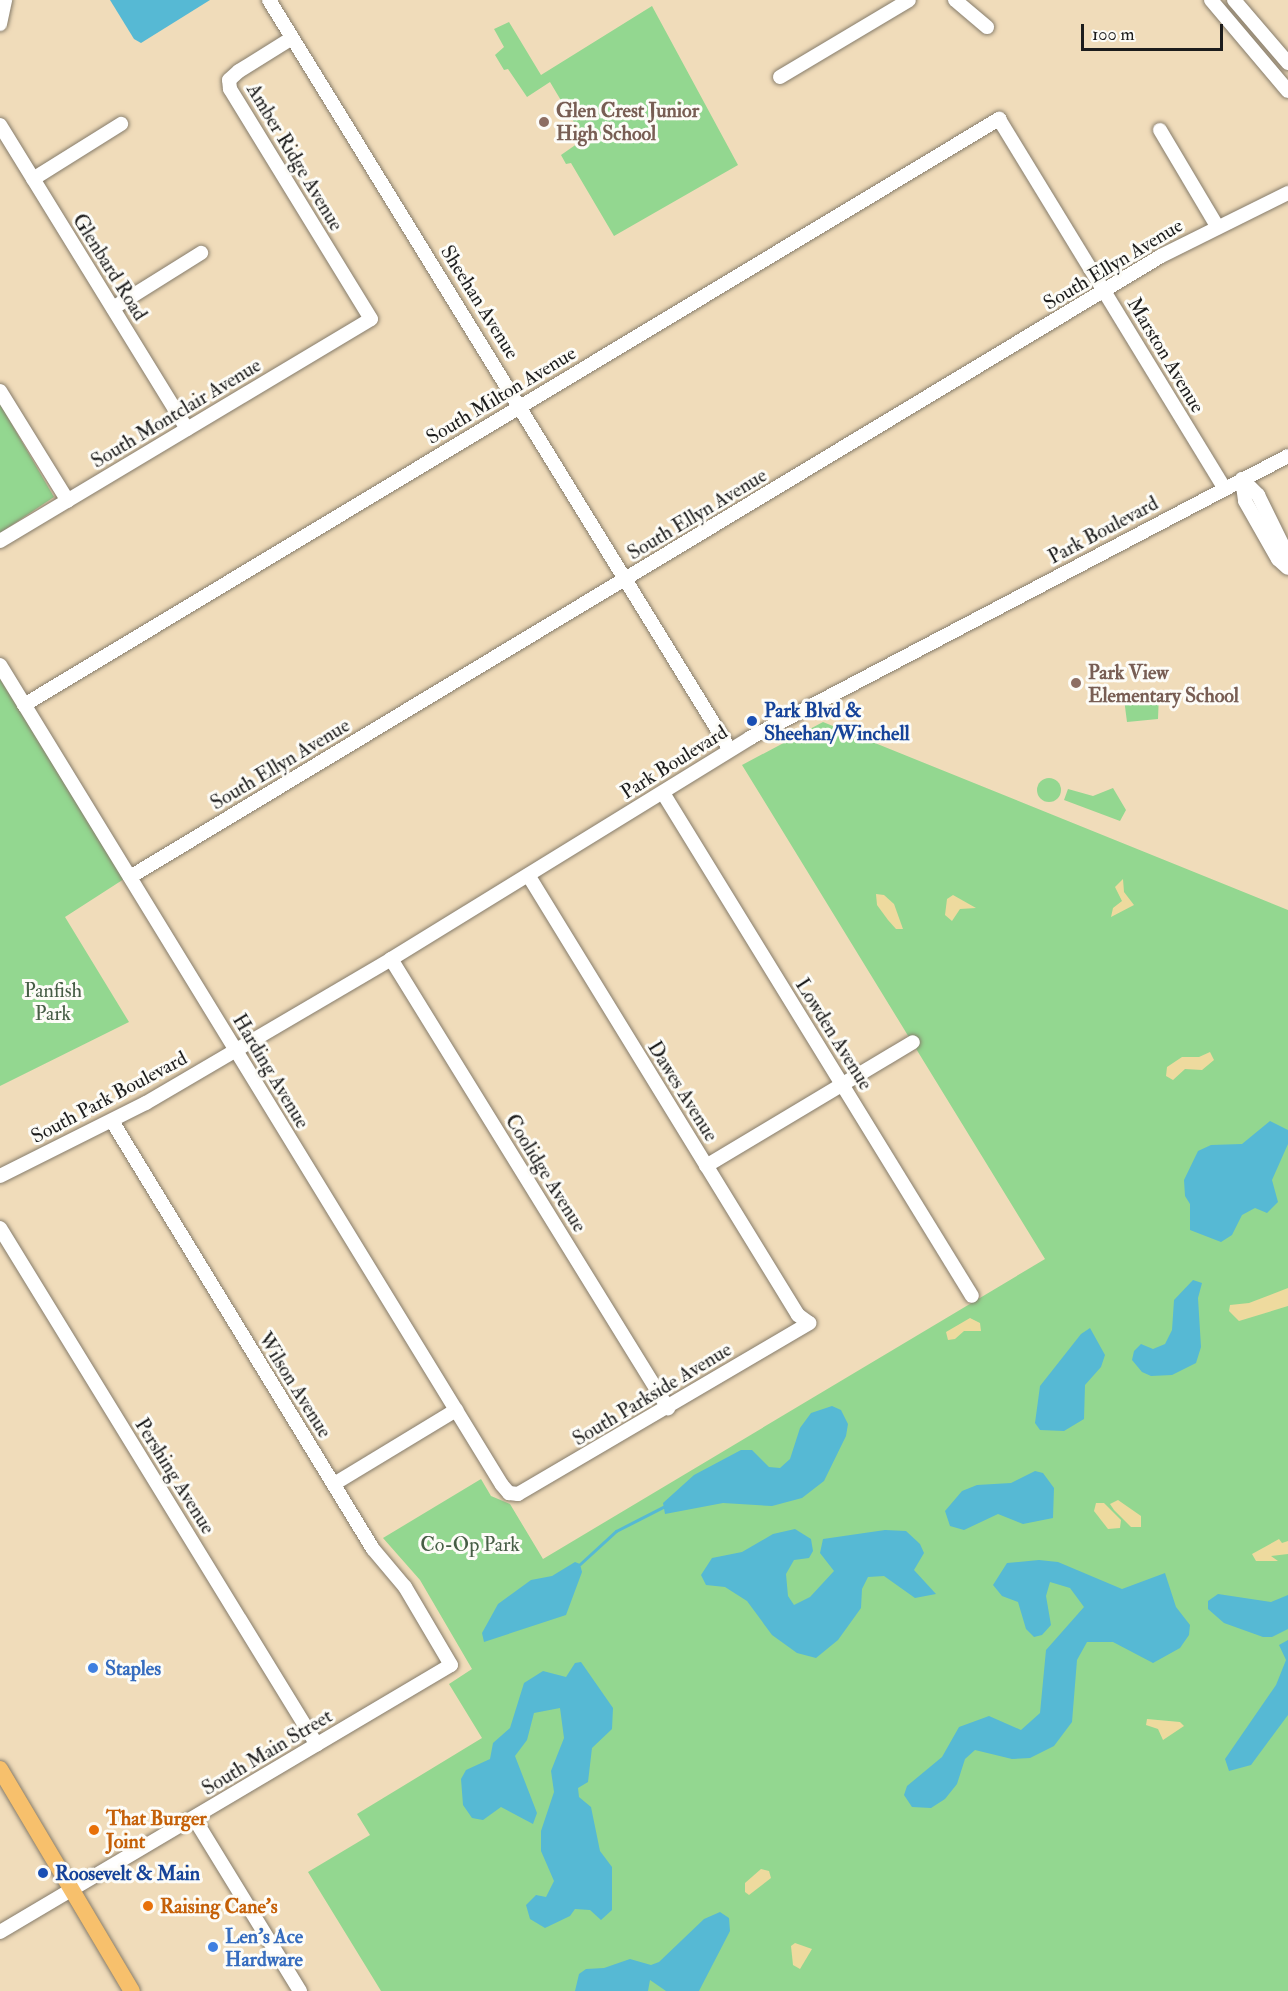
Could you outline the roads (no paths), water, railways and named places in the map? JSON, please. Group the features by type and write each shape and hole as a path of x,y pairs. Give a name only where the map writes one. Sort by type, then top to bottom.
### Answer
{"main road":[{"path":"0,1769 132,1991"}],"street":[{"path":"0,24 5,0"},
{"name":"Sheehan Avenue","path":"269,0 627,578 730,750"},
{"path":"780,77 909,0"},
{"path":"955,0 987,27"},
{"path":"1288,63 1235,0 1215,5 1288,91"},
{"name":"Amber Ridge Avenue","path":"292,38 239,70 229,80 230,89 371,319"},
{"name":"South Milton Avenue","path":"24,705 999,119"},
{"name":"Marston Avenue","path":"999,119 1224,488"},
{"path":"33,178 121,124"},
{"name":"Glenbard Road","path":"0,125 187,429"},
{"path":"1160,130 1217,226"},
{"name":"South Ellyn Avenue","path":"130,877 1105,291 1217,226 1288,193"},
{"path":"113,308 201,253"},
{"name":"South Montclair Avenue","path":"0,541 371,319"},
{"path":"0,391 68,501"},
{"path":"1242,479 1288,456"},
{"path":"1242,479 1258,495 1288,556"},
{"path":"1242,479 1245,501 1278,560 1288,568"},
{"name":"Park Boulevard","path":"235,1049 392,958 730,750 856,679 1242,479"},
{"name":"Harding Avenue","path":"0,665 456,1410 506,1490 513,1494"},
{"name":"Lowden Avenue","path":"663,793 972,1296"},
{"name":"Dawes Avenue","path":"528,875 798,1315 809,1323"},
{"name":"Coolidge Avenue","path":"392,958 668,1407"},
{"path":"706,1166 913,1042"},
{"name":"South Park Boulevard","path":"0,1176 112,1121 235,1049"},
{"name":"Wilson Avenue","path":"112,1121 373,1549 405,1587 451,1665"},
{"name":"Pershing Avenue","path":"0,1228 317,1745"},
{"name":"South Parkside Avenue","path":"513,1494 527,1491 809,1323"},
{"path":"333,1484 456,1410"},
{"name":"South Main Street","path":"0,1932 451,1665"},
{"path":"194,1818 300,1991"}],"water":[{"path":"110,0 210,0 141,43 134,39"},
{"path":"1270,1121 1288,1130 1288,1144 1272,1180 1278,1202 1267,1213 1255,1208 1242,1215 1232,1235 1221,1242 1190,1230 1190,1204 1185,1196 1184,1180 1198,1151 1211,1145 1242,1144"},
{"path":"1193,1280 1202,1283 1198,1298 1201,1347 1196,1363 1172,1375 1151,1376 1142,1372 1132,1360 1134,1351 1141,1344 1153,1349 1165,1344 1172,1330 1174,1300"},
{"path":"1090,1328 1105,1355 1101,1367 1085,1385 1084,1419 1064,1431 1040,1430 1035,1423 1040,1386 1081,1334"},
{"path":"832,1406 841,1410 848,1424 846,1436 824,1481 802,1498 772,1506 723,1503 665,1514 663,1503 694,1475 741,1450 752,1450 769,1467 780,1468 790,1459 800,1428 811,1413"},
{"path":"1035,1471 1043,1473 1054,1488 1053,1518 1023,1524 998,1514 964,1530 950,1526 945,1511 962,1491 977,1485 1011,1483"},
{"path":"795,1529 811,1539 813,1551 809,1558 794,1560 786,1574 788,1596 794,1605 810,1597 834,1571 820,1553 823,1539 885,1530 906,1531 920,1544 924,1553 914,1570 936,1594 915,1598 884,1576 868,1577 862,1589 861,1608 838,1640 816,1658 797,1653 772,1635 747,1601 725,1587 706,1585 701,1575 712,1558 742,1552 773,1534"},
{"path":"1039,1560 1058,1562 1122,1589 1165,1573 1176,1607 1190,1625 1189,1635 1180,1648 1153,1663 1113,1642 1087,1642 1077,1660 1072,1722 1054,1746 1030,1758 1012,1759 975,1750 965,1759 957,1784 945,1799 931,1808 912,1807 904,1795 907,1786 942,1757 959,1727 989,1716 1021,1730 1040,1713 1046,1650 1084,1607 1070,1588 1050,1582 1046,1596 1051,1625 1042,1635 1034,1637 1026,1629 1018,1602 1002,1596 993,1585 1007,1563"},
{"path":"575,1562 580,1564 582,1572 566,1615 484,1642 482,1633 498,1604 531,1580 552,1576"},
{"path":"1218,1594 1271,1602 1288,1595 1288,1629 1272,1637 1263,1637 1224,1623 1208,1609 1208,1601"},
{"path":"1288,1640 1288,1715 1251,1765 1229,1771 1225,1759 1276,1685 1286,1660 1279,1645"},
{"path":"581,1662 613,1708 612,1729 592,1748 588,1782 578,1788 579,1797 591,1807 600,1851 612,1867 612,1910 601,1920 590,1910 575,1909 570,1916 545,1928 530,1919 526,1905 536,1895 546,1897 554,1881 541,1851 541,1831 554,1792 551,1771 564,1738 560,1708 534,1713 527,1740 515,1756 537,1813 533,1824 501,1807 483,1820 472,1818 463,1805 461,1779 466,1770 490,1759 493,1743 510,1728 524,1683 543,1671 566,1677 575,1663"},
{"path":"720,1912 729,1918 730,1931 699,1991 666,1991 650,1980 648,1991 575,1991 579,1974 586,1969 604,1968 630,1959 651,1965 659,1962 704,1919"}],"waterway":[{"path":"580,1564 616,1531 663,1507"}],"place":[{"name":"Glen Crest Junior High School","path":"544,122"},
{"name":"Park View Elementary School","path":"1076,683"},
{"name":"Park Blvd & Sheehan/Winchell","path":"752,721"},
{"name":"Staples","path":"93,1668"},
{"name":"That Burger Joint","path":"94,1830"},
{"name":"Roosevelt & Main","path":"43,1873"},
{"name":"Raising Cane's","path":"148,1906"},
{"name":"Len's Ace Hardware","path":"213,1947"}],"park label":[{"name":"Panfish Park","path":"53,1002"},
{"name":"Co-Op Park","path":"470,1544"}]}
